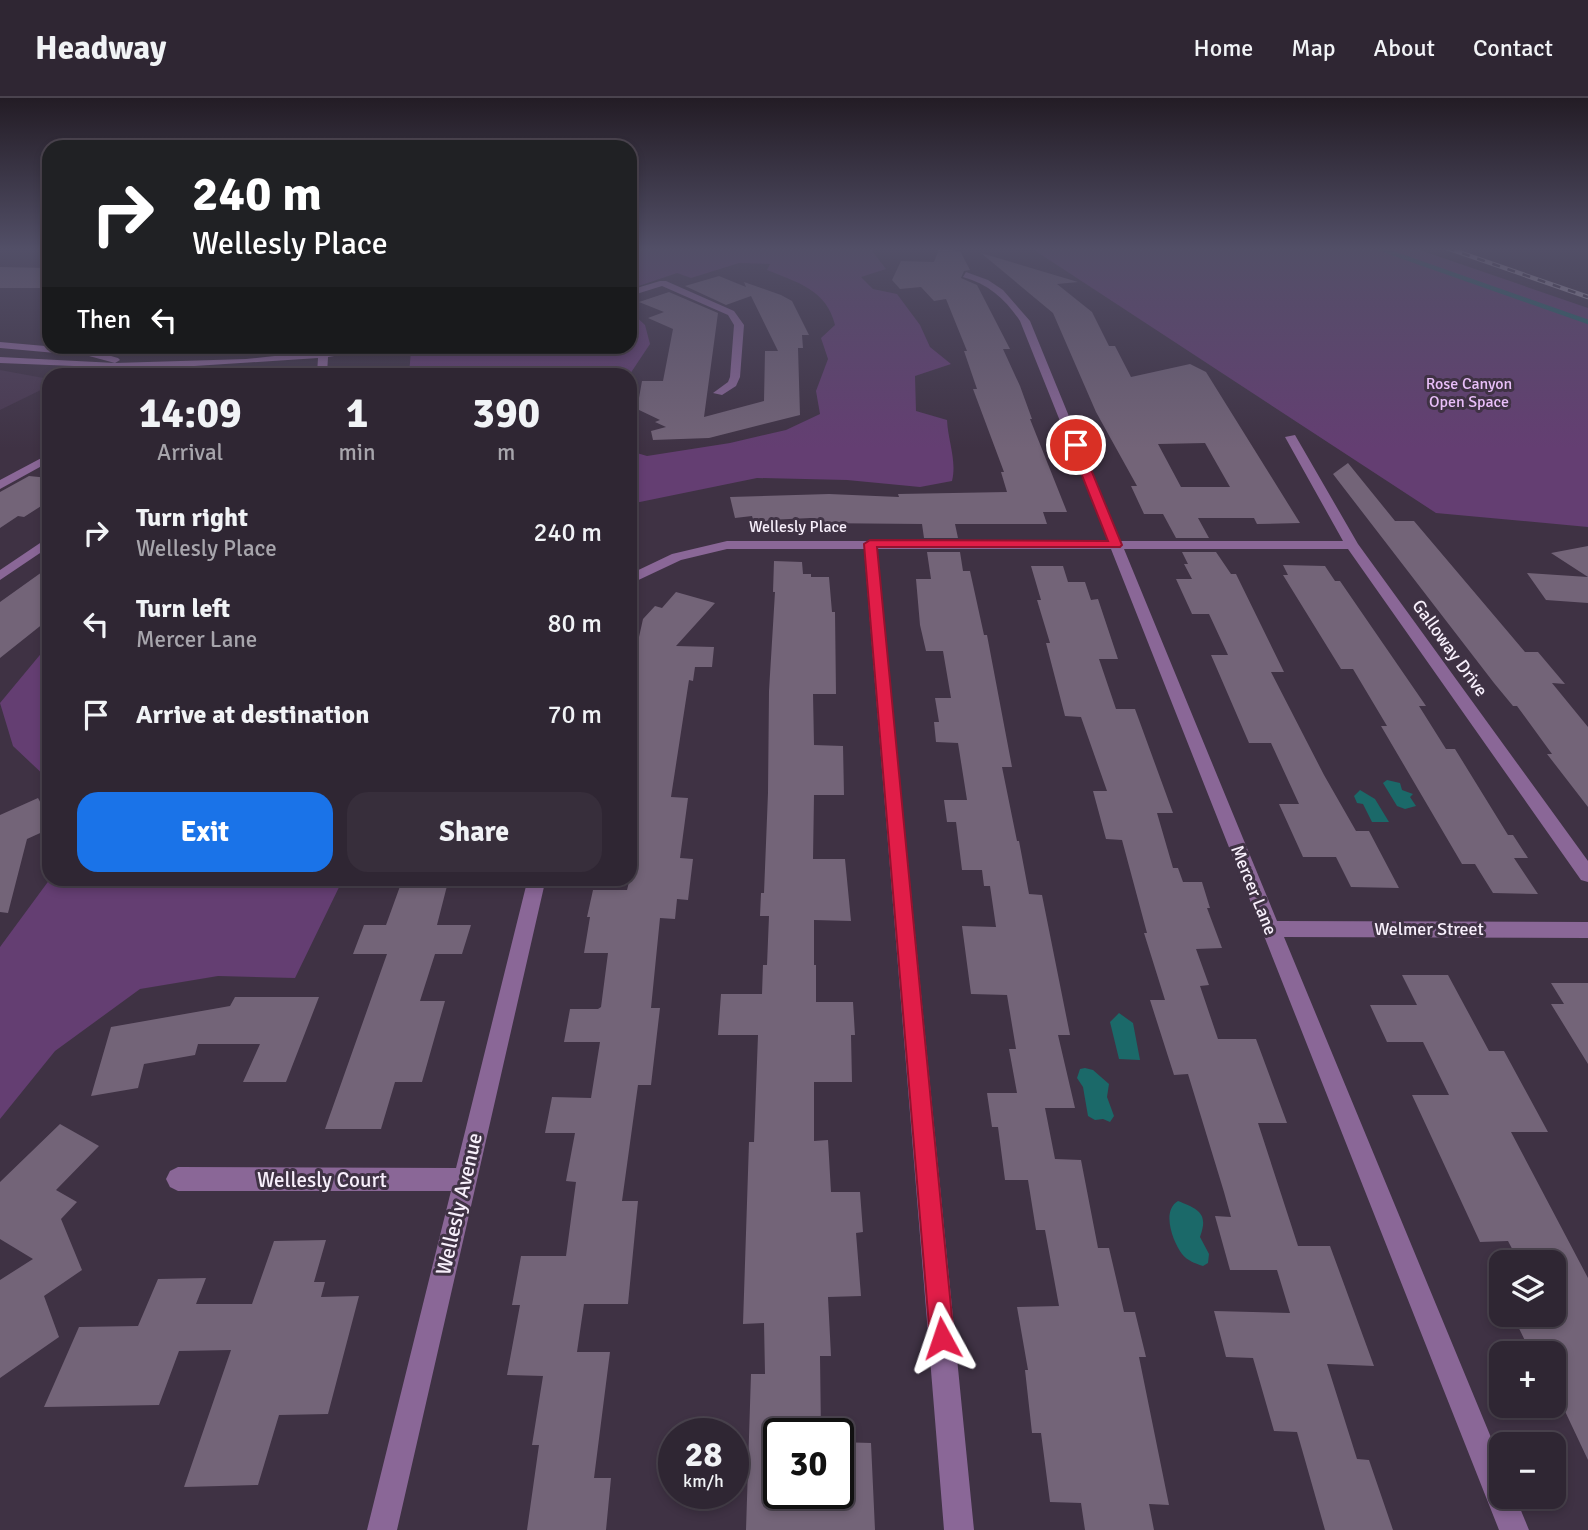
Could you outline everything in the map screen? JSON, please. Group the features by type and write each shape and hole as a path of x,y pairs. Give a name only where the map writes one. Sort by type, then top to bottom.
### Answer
{"street":[{"path":"718,393 734,380 738,320 732,315"},
{"name":"Mercer Lane","path":"1021,315 1514,1530"},
{"path":"0,345 42,349"},
{"path":"94,354 132,365"},
{"path":"0,360 79,366 236,363 337,354"},
{"path":"322,368 323,356"},
{"name":"Galloway Drive","path":"1291,437 1352,545 1588,875"},
{"path":"0,485 42,461"},
{"path":"870,544 960,1530"},
{"name":"Wellesly Place","path":"637,575 651,566 681,554 727,545 1352,545"},
{"path":"0,576 42,546"},
{"name":"Wellesly Avenue","path":"382,1530 535,886"},
{"name":"Welmer Street","path":"1269,929 1588,930"},
{"name":"Wellesly Court","path":"178,1180 465,1180"}],"shaded area":[{"path":"0,370 42,378 42,389 0,410"},
{"path":"1387,780 1400,783 1402,790 1413,794 1410,797 1416,806 1405,809 1397,806 1383,783"},
{"path":"1360,790 1375,799 1389,822 1372,822 1363,804 1357,803 1354,796"},
{"path":"1119,1013 1133,1023 1140,1060 1119,1059 1110,1022"},
{"path":"1080,1069 1093,1070 1109,1084 1107,1097 1114,1116 1110,1122 1088,1116 1083,1087 1077,1078"},
{"path":"1178,1201 1196,1210 1202,1217 1200,1237 1209,1254 1208,1263 1203,1266 1184,1256 1172,1235 1170,1212"}],"green space":[{"path":"832,315 912,315 930,347 951,364 915,376 916,411 947,420 953,458 952,481 920,487 847,480 757,478 637,503 637,453 647,456 730,443 786,430 820,414 816,391 828,359 821,338 835,325"},
{"name":"Rose Canyon Open Space","path":"1133,315 1588,315 1588,527 1436,513"},
{"path":"637,318 645,325 650,344 634,368 410,368 411,354 637,354"},
{"path":"42,652 42,773 13,746 0,703"},
{"path":"45,886 340,886 295,978 218,976 140,989 55,1051 0,1119 0,947"}],"building":[{"path":"656,315 718,315 704,417 764,401 765,351 778,351 760,315 799,315 809,335 802,335 803,348 798,348 800,415 709,438 653,440 651,431 666,427 655,422 660,420 637,409 642,381 663,381 673,329 648,318"},
{"path":"952,315 992,315 1010,349 1003,349 1020,386 1030,419 1067,512 1043,512 1047,524 955,524 958,538 924,538 922,524 811,523 811,518 768,520 757,532 752,516 735,518 730,497 829,494 899,497 898,494 1007,492 1001,472 1004,472 973,389 977,389 964,351 967,351"},
{"path":"1054,315 1093,315 1109,346 1115,346 1131,377 1190,364 1206,372 1300,523 1257,524 1254,518 1198,518 1209,538 1176,538 1163,514 1144,514 1131,486 1137,486 1096,412","holes":["1205,443 1230,487 1181,487 1158,444"]},
{"path":"1348,463 1395,521 1414,521 1525,652 1538,652 1565,684 1552,683 1588,727 1588,807 1547,754 1552,754 1517,706 1513,706 1494,683 1333,474"},
{"path":"29,476 42,477 42,505 0,528 0,492"},
{"path":"1588,546 1588,577 1551,553"},
{"path":"927,552 960,552 963,571 970,571 984,635 987,635 1012,767 1002,767 1017,841 1029,894 1042,895 1070,1035 1058,1035 1075,1108 1045,1108 1055,1159 1081,1160 1098,1248 1109,1248 1124,1312 1135,1312 1146,1357 1139,1357 1169,1505 1149,1504 1154,1530 1085,1530 1081,1503 1050,1502 1041,1433 1032,1433 1025,1370 1028,1370 1017,1307 1059,1306 1045,1230 1036,1230 1028,1180 1005,1180 998,1127 992,1127 987,1093 1017,1093 1009,1049 1016,1049 1007,995 971,994 962,926 996,927 990,886 984,886 982,870 962,870 956,822 947,822 944,800 967,800 958,743 936,742 934,722 939,722 935,698 951,698 943,651 926,651 920,625 916,579 931,579"},
{"path":"1182,552 1216,552 1231,574 1236,574 1284,672 1271,672 1324,775 1356,831 1369,831 1399,888 1351,887 1336,857 1303,857 1279,804 1299,804 1271,743 1249,743 1211,655 1228,655 1209,614 1192,614 1176,579 1192,579 1184,564 1188,564"},
{"path":"774,561 802,562 803,574 829,577 832,612 835,612 836,694 813,694 814,745 843,746 844,795 814,795 813,859 845,859 851,921 814,920 814,965 816,1002 853,1002 855,1035 851,1035 852,1082 814,1082 814,1141 828,1140 831,1192 860,1192 863,1232 856,1233 861,1296 828,1297 831,1356 820,1356 821,1418 763,1418 763,1509 854,1509 854,1442 871,1443 875,1530 746,1530 747,1509 749,1509 751,1374 765,1374 764,1323 743,1324 749,1142 754,1142 758,1035 718,1035 721,994 762,994 763,965 767,965 769,916 760,916 761,893 764,893"},
{"path":"1283,565 1325,566 1335,581 1340,581 1426,706 1419,706 1446,749 1455,749 1508,835 1513,835 1528,858 1514,858 1538,894 1493,893 1475,864 1462,864 1381,726 1387,726 1353,669 1341,669 1283,575 1288,575"},
{"path":"1031,566 1063,566 1068,582 1085,582 1091,600 1098,599 1118,659 1099,659 1116,709 1135,709 1173,813 1157,813 1173,868 1178,868 1183,882 1202,882 1210,908 1207,908 1222,948 1196,949 1209,985 1200,986 1218,1039 1256,1039 1287,1123 1258,1123 1298,1246 1330,1246 1374,1366 1327,1364 1357,1459 1369,1460 1393,1530 1325,1530 1297,1432 1274,1431 1253,1358 1226,1357 1214,1311 1290,1313 1277,1270 1230,1270 1215,1216 1231,1217 1224,1192 1188,1074 1174,1075 1150,1000 1165,1000 1144,933 1147,933 1122,840 1106,839 1093,791 1107,791 1081,717 1065,716 1046,643 1050,643 1037,600 1041,600"},
{"path":"42,572 42,625 0,658 0,602"},
{"path":"1527,573 1588,577 1588,603 1546,600"},
{"path":"676,592 715,603 676,646 714,647 712,667 695,667 693,681 689,680 671,797 688,798 680,858 693,859 688,900 677,899 675,919 660,918 651,1008 660,1008 651,1085 638,1085 622,1201 638,1201 628,1304 584,1304 577,1352 610,1352 594,1478 611,1478 606,1530 527,1530 539,1445 532,1445 543,1376 507,1375 520,1305 512,1305 521,1256 566,1256 576,1182 566,1181 575,1133 545,1133 552,1097 591,1098 600,1042 564,1042 570,1009 601,1007 608,953 584,953 590,917 587,917 593,890 627,890 628,886 637,886 637,646 643,619 655,606 662,608"},
{"path":"38,798 42,805 42,832 27,839 8,913 0,912 0,815"},
{"path":"400,886 447,886 437,925 471,925 462,954 435,954 420,1001 445,1001 422,1082 395,1082 381,1129 325,1129 387,954 353,954 364,925 386,925"},
{"path":"1402,975 1448,975 1489,1051 1504,1051 1548,1132 1511,1132 1588,1278 1588,1460 1566,1413 1566,1341 1525,1341 1518,1327 1566,1327 1566,1250 1513,1250 1508,1241 1480,1242 1412,1095 1449,1095 1423,1042 1387,1042 1370,1005 1417,1005"},
{"path":"1551,983 1588,983 1588,1064 1551,1004 1564,1004"},
{"path":"235,997 319,997 286,1082 243,1082 260,1044 198,1044 195,1055 144,1064 138,1088 91,1096 111,1027 230,1006"},
{"path":"60,1124 99,1146 56,1190 77,1202 61,1219 82,1270 44,1296 59,1337 0,1378 0,1280 33,1259 0,1239 0,1182"},
{"path":"326,1240 314,1282 325,1282 321,1297 359,1296 328,1414 279,1415 258,1485 184,1487 231,1350 179,1351 159,1405 44,1407 79,1327 138,1326 158,1279 206,1278 196,1304 252,1304 274,1241"}],"waterway":[{"path":"1568,315 1588,322"}],"route":[{"path":"942,1338 870,544 1116,545 1076,445"}]}
